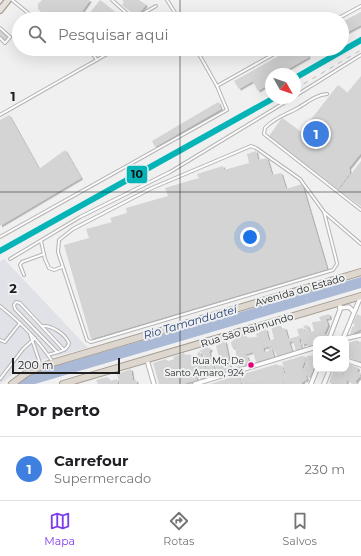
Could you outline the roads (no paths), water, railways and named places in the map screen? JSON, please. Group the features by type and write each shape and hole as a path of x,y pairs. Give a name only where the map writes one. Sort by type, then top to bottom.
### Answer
{"highway":[{"name":"Avenida do Estado","path":"12,384 26,373 42,366 361,272"},
{"name":"Rua São Raimundo","path":"64,384 339,306 361,296"}],"main road":[{"path":"0,10 8,0"}],"street":[{"path":"344,336 353,311 361,296"},
{"path":"330,336 339,306 350,307 353,311"},
{"path":"349,338 361,335"},
{"path":"195,384 313,348"},
{"path":"147,360 154,384"},
{"path":"349,361 361,365"},
{"path":"310,384 316,372"},
{"path":"324,384 329,372"}],"lane":[{"path":"12,0 27,12"},
{"path":"112,0 125,12"},
{"path":"167,0 176,12"},
{"path":"145,12 156,6"},
{"path":"349,12 361,6"},
{"path":"0,28 10,37 5,43 0,38"},
{"path":"301,92 361,55"},
{"path":"94,56 97,60"},
{"path":"0,114 104,56"},
{"path":"0,237 227,110 217,86 200,56"},
{"path":"217,86 271,56"},
{"path":"327,94 314,97 295,110 276,118 264,128 264,134 361,210"},
{"path":"10,259 80,217 170,172 282,104"},
{"path":"324,212 337,264 333,270 91,342 89,342 85,337 63,267 58,245 64,235 152,188 206,166 247,146 256,148 300,179 324,212 361,244"},
{"path":"41,241 47,266 51,269 63,267"},
{"path":"24,275 20,265 22,262 44,254"},
{"path":"57,352 15,308 14,305 18,302 20,303 64,350"},
{"path":"0,306 35,338 54,363"},
{"path":"0,340 5,342 20,323"},
{"path":"42,326 48,325 54,328 68,340 69,346 64,350 48,355"},
{"path":"30,333 42,366"},
{"path":"0,379 35,338"}],"water":[{"name":"Rio Tamanduateí","path":"361,277 361,288 35,384 15,384 29,375 41,370"}],"railway":[{"path":"301,85 361,50"},
{"path":"0,254 268,104"}],"place":[{"name":"Carrefour","path":"316,134"},
{"name":"Rua Mq. De Santo Amaro, 924","path":"251,365"}]}
